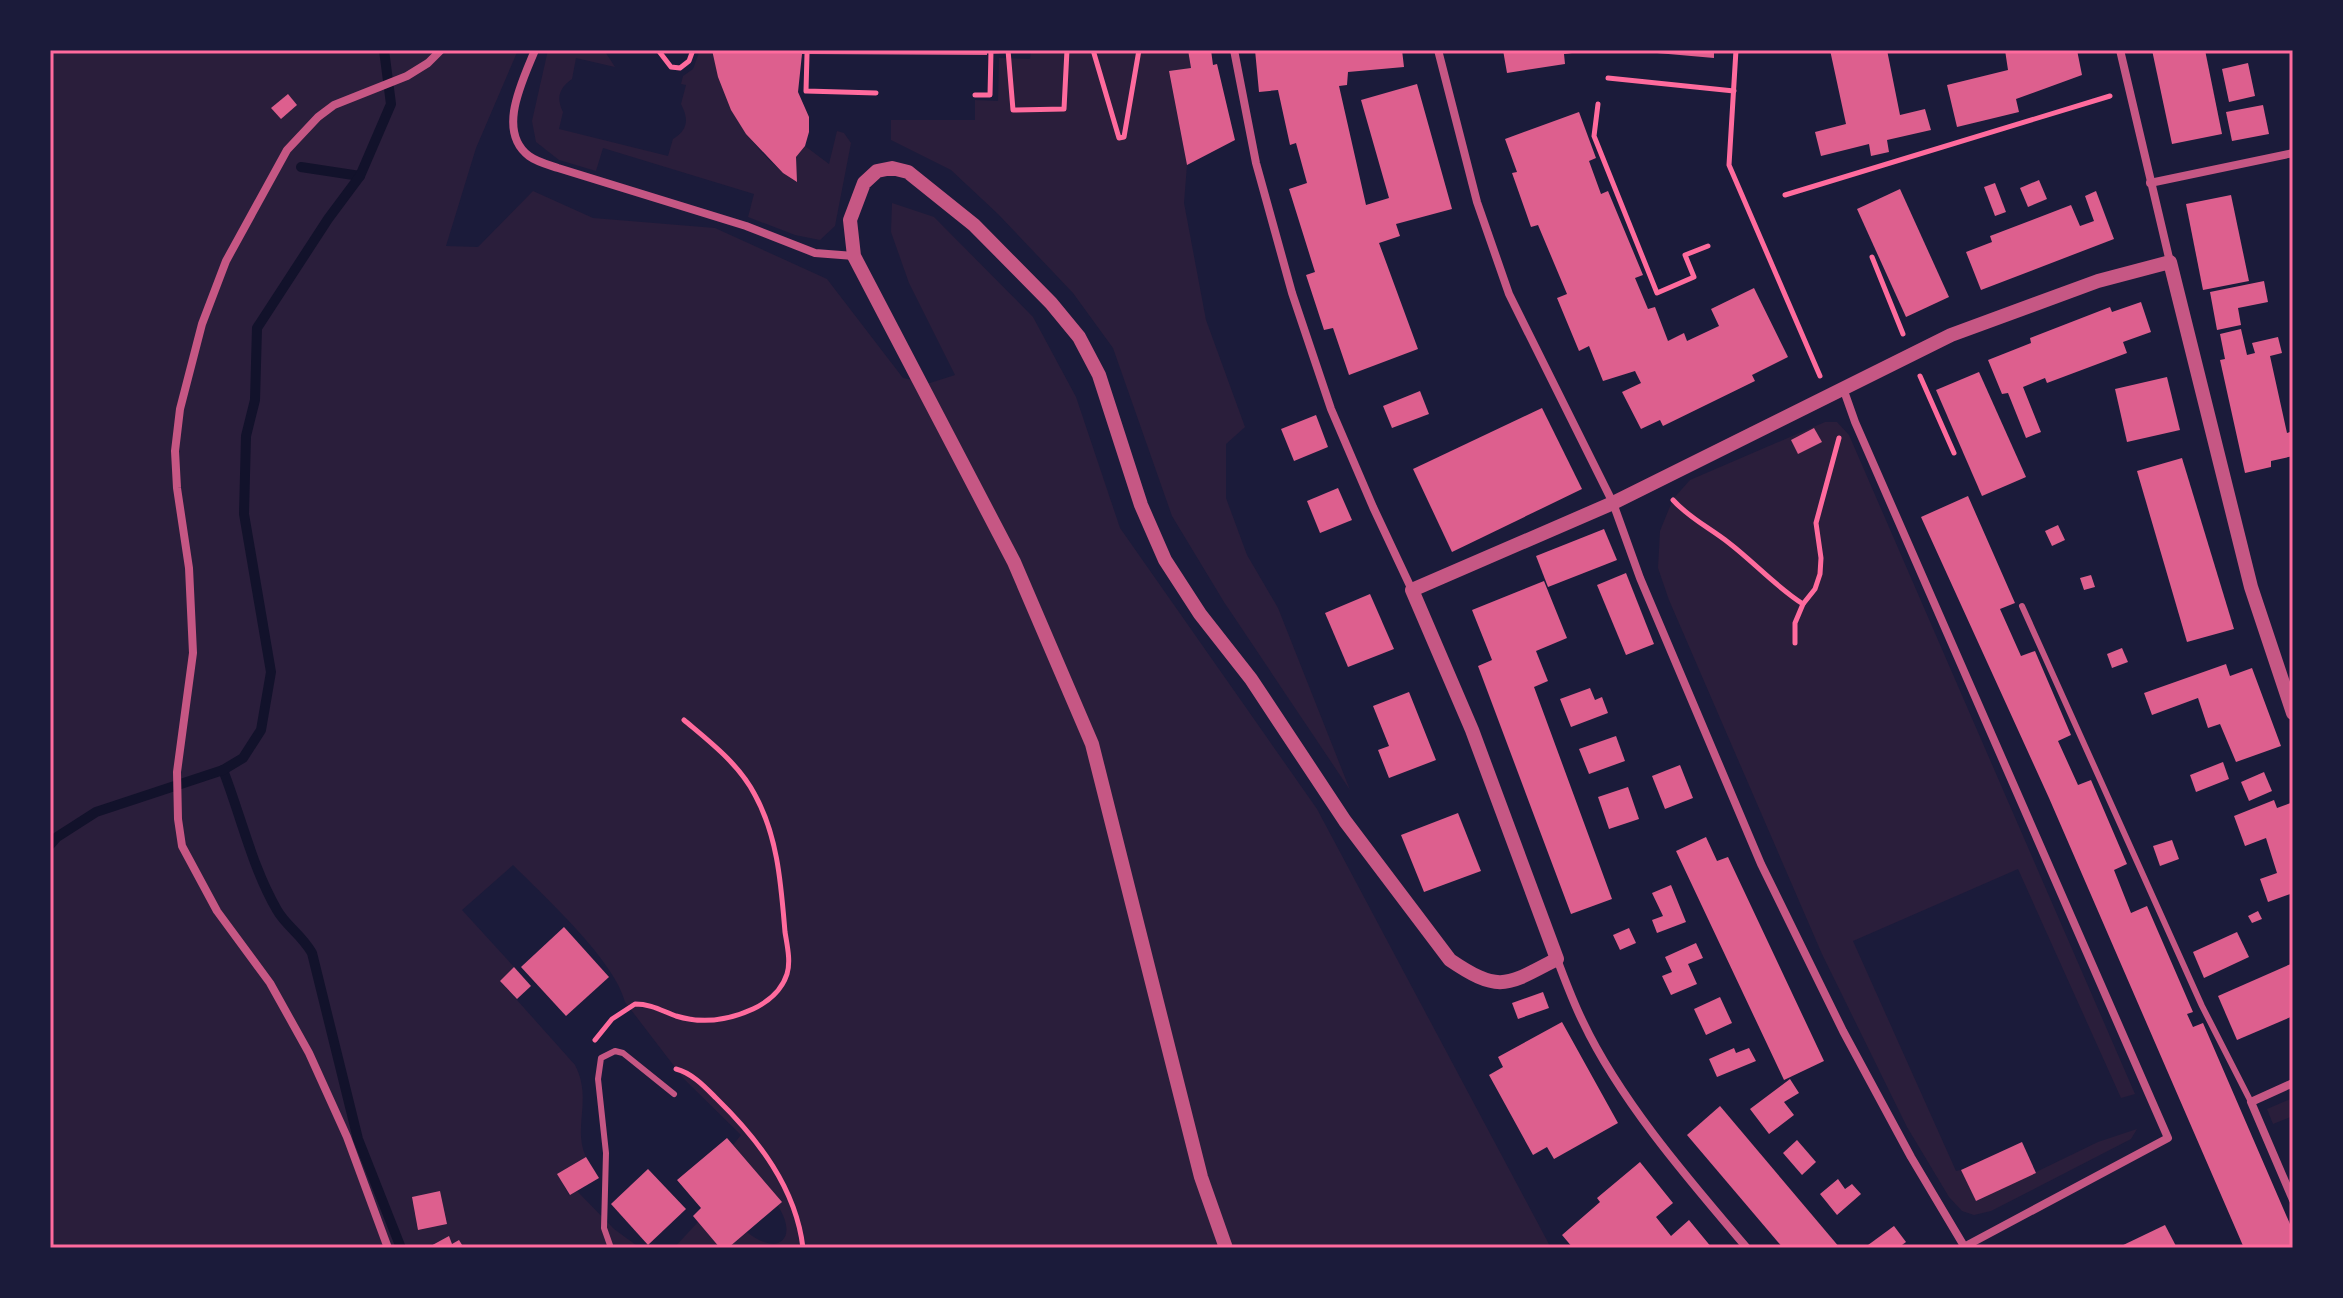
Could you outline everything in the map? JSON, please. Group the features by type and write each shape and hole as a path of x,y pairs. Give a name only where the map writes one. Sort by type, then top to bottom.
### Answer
{"street":[{"path":"388,1248 328,1091 270,983 217,911 197,879 182,846 177,772 193,653 189,568 177,488 176,427 202,324 226,261 287,150 334,105 407,76 428,63 441,50"},
{"path":"535,50 513,119 515,140 529,156 558,168 746,226 815,253 854,256"},
{"path":"1234,50 1256,163 1292,293 1331,409 1472,730 1584,1024 1633,1105 1696,1188 1747,1248"},
{"path":"1438,50 1477,202 1509,294 1613,503 1646,592 1761,864 1851,1045 1962,1247 2168,1138 1855,422 1843,388"},
{"path":"2120,50 2251,587 2293,713"},
{"path":"2150,183 2293,153"},
{"path":"1226,1248 1201,1177 1092,744 1014,562 854,256 850,220 864,183 877,171 892,168 908,172 974,225 1051,303 1079,337 1099,375 1141,505 1165,560 1200,614 1251,679 1345,821 1450,960 1493,983 1512,982 1557,959"},
{"path":"1412,590 1613,503 1951,335 2098,281 2170,262"},
{"path":"2293,1083 2251,1102 2293,1200"}],"lane":[{"path":"2022,606 2202,1006 2251,1102"},
{"path":"611,1248 604,1228 606,1153 598,1068 601,1058 615,1051 632,1058 674,1094"}],"path":[{"path":"658,50 671,67 680,68 689,61 693,50"},
{"path":"975,95 990,95 991,51 1024,50"},
{"path":"1008,51 1013,110 1064,109 1067,50"},
{"path":"1093,50 1119,138 1124,137 1139,50"},
{"path":"1736,50 1729,165 1822,382"},
{"path":"807,54 806,91 876,93"},
{"path":"1608,78 1734,91"},
{"path":"1785,195 2129,90"},
{"path":"1598,104 1594,136 1657,293 1694,277 1685,255 1708,246"},
{"path":"1795,643 1795,623 1820,574 1816,523 1837,446"},
{"path":"1657,481 1681,509 1729,543 1780,589 1803,604"},
{"path":"598,1068 594,1048 596,1038 604,1026 629,1007 644,1004 693,1020 710,1021 735,1016 756,1008 770,998 787,974 783,905 767,821 755,793 740,772 722,752 684,720"},
{"path":"650,1073 672,1067 685,1071 751,1134 791,1201 803,1248"}],"shaded area":[{"path":"50,50 518,50 476,148 446,246 478,247 533,191 593,218 715,228 827,279 903,378 930,383 955,375 909,283 891,232 892,203 934,217 1033,317 1076,397 1120,528 1317,809 1551,1248 728,1248 747,1232 768,1243 782,1241 786,1228 778,1206 781,1202 733,1145 741,1135 684,1079 625,1002 619,986 593,949 513,865 462,910 514,967 500,981 575,1065 580,1078 583,1102 581,1135 586,1157 558,1174 569,1195 577,1191 614,1229 640,1248 50,1248"},
{"path":"548,50 604,50 615,67 576,58 572,79 560,94 563,112 559,129 668,156 673,139 686,124 681,104 686,85 681,84 683,76 693,69 700,50 712,50 731,107 741,124 765,155 796,182 796,157 805,146 829,164 837,131 844,133 851,143 835,226 820,240 795,235 748,217 754,194 603,148 596,171 559,160 536,142 532,121"},
{"path":"1031,50 1188,50 1191,68 1169,72 1187,165 1184,203 1206,320 1245,427 1226,444 1226,498 1247,555 1278,608 1350,790 1224,602 1172,516 1113,348 1073,293 998,214 951,170 891,140 891,120 975,120 975,100 998,101 999,58 1030,59"},
{"path":"1825,422 1837,422 1849,435 2135,1094 2121,1098 2018,869 1853,941 1956,1171 1961,1170 1976,1201 2098,1142 2137,1129 2131,1139 1991,1211 1974,1215 1962,1211 1949,1197 1907,1127 1822,954 1658,568 1660,531 1673,499 1690,480"},
{"path":"2293,1098 2293,1116 2273,1124 2267,1109"},
{"path":"698,1222 720,1248 674,1248"}],"building":[{"path":"712,50 987,50 987,55 802,54 798,92 809,117 809,132 805,146 796,157 797,182 783,173 746,134 731,110 718,77"},
{"path":"1188,50 1211,50 1235,140 1187,165 1169,71 1191,68"},
{"path":"1255,50 1402,50 1404,67 1348,72 1347,85 1339,86 1366,205 1389,198 1361,100 1417,84 1452,209 1396,224 1400,236 1379,243 1418,349 1349,375 1333,328 1324,330 1306,275 1315,272 1289,189 1307,183 1296,143 1290,145 1278,90 1259,92"},
{"path":"1503,50 1580,52 1564,54 1565,64 1507,73"},
{"path":"1657,50 1714,50 1714,58 1657,53"},
{"path":"1830,50 1887,50 1900,115 1925,109 1931,130 1887,140 1889,152 1871,156 1869,144 1821,156 1815,132 1846,124"},
{"path":"2005,50 2077,50 2082,75 2016,99 2019,112 1957,127 1947,85 2008,70"},
{"path":"2152,50 2205,50 2222,134 2172,144"},
{"path":"2248,63 2255,96 2229,102 2222,69"},
{"path":"288,94 297,105 281,119 271,108"},
{"path":"2263,105 2269,134 2232,141 2226,112"},
{"path":"1579,112 1596,158 1589,161 1601,194 1608,191 1643,275 1635,278 1648,309 1655,307 1668,341 1684,333 1687,341 1719,326 1711,309 1754,288 1788,357 1752,375 1755,381 1663,426 1660,420 1641,429 1622,392 1641,383 1635,371 1603,381 1589,346 1579,351 1557,298 1567,294 1538,225 1531,227 1512,173 1517,172 1505,139"},
{"path":"2039,180 2047,199 2028,207 2020,188"},
{"path":"1995,183 2006,212 1995,216 1984,187"},
{"path":"1900,189 1949,297 1906,317 1857,209"},
{"path":"2096,191 2114,239 1981,290 1966,252 1992,242 1990,236 2071,205 2080,226 2094,221 2085,196"},
{"path":"2231,195 2249,281 2203,290 2186,204"},
{"path":"2264,281 2268,302 2238,308 2241,325 2217,330 2210,292"},
{"path":"2141,302 2151,332 2123,342 2127,353 2047,383 2045,378 2023,387 2041,432 2026,438 2008,393 2002,394 1988,360 2031,343 2030,338 2110,307 2112,312"},
{"path":"2241,329 2247,355 2255,353 2252,343 2278,337 2282,353 2270,356 2287,433 2293,431 2293,456 2271,461 2271,467 2245,473 2220,360 2225,359 2220,334"},
{"path":"1979,372 2026,477 1982,496 1936,390"},
{"path":"2167,377 2180,430 2127,442 2115,389"},
{"path":"1420,391 1429,414 1392,428 1383,406"},
{"path":"1542,408 1582,489 1452,552 1413,469"},
{"path":"1316,415 1328,447 1294,461 1281,429"},
{"path":"1814,428 1822,442 1798,454 1791,440"},
{"path":"2182,458 2234,629 2187,642 2137,471"},
{"path":"1338,488 1352,520 1320,533 1307,501"},
{"path":"1968,496 2015,603 2000,609 2021,656 2035,651 2071,735 2058,741 2078,785 2091,780 2127,864 2114,870 2131,913 2147,906 2193,1012 2187,1014 2193,1027 2203,1023 2293,1231 2293,1248 2244,1248 2049,798 1921,517"},
{"path":"2058,525 2065,540 2052,546 2045,531"},
{"path":"1604,529 1617,560 1548,587 1536,556"},
{"path":"1626,573 1654,644 1626,655 1597,585"},
{"path":"2091,575 2095,587 2084,590 2080,578"},
{"path":"1544,581 1567,638 1536,651 1548,681 1534,687 1612,899 1571,914 1478,666 1492,660 1472,610"},
{"path":"1370,594 1394,649 1348,667 1325,613"},
{"path":"2122,648 2128,662 2112,668 2107,654"},
{"path":"2226,664 2230,676 2252,668 2281,746 2236,762 2220,724 2208,728 2198,698 2152,715 2144,693"},
{"path":"1590,688 1595,700 1602,697 1608,713 1571,727 1560,699"},
{"path":"1409,692 1436,760 1389,778 1378,750 1389,746 1373,706"},
{"path":"1616,736 1625,761 1589,774 1579,749"},
{"path":"2223,762 2229,779 2196,792 2190,775"},
{"path":"1680,765 1693,798 1665,809 1652,776"},
{"path":"2264,772 2272,791 2249,801 2241,782"},
{"path":"1628,787 1639,819 1609,829 1598,797"},
{"path":"2274,800 2277,808 2293,802 2293,893 2268,902 2260,879 2277,873 2266,838 2245,846 2234,816"},
{"path":"1458,813 1481,871 1424,892 1401,835"},
{"path":"1706,837 1717,861 1728,857 1824,1061 1784,1080 1676,851"},
{"path":"2172,840 2179,859 2160,866 2153,846"},
{"path":"1671,885 1686,922 1657,933 1652,920 1663,916 1652,893"},
{"path":"2258,911 2262,919 2252,923 2248,916"},
{"path":"564,927 609,977 566,1016 521,967"},
{"path":"1629,928 1636,943 1620,950 1613,935"},
{"path":"2237,932 2249,957 2204,978 2193,952"},
{"path":"1696,943 1703,958 1688,964 1697,984 1671,995 1662,976 1672,972 1665,957"},
{"path":"2293,963 2293,1016 2237,1040 2218,996"},
{"path":"514,967 531,986 517,999 500,981"},
{"path":"1543,992 1549,1008 1518,1019 1512,1003"},
{"path":"1720,997 1732,1023 1706,1035 1694,1009"},
{"path":"1562,1022 1618,1123 1554,1159 1547,1147 1533,1155 1489,1075 1503,1067 1498,1057"},
{"path":"1734,1048 1736,1053 1749,1048 1756,1061 1717,1077 1709,1059"},
{"path":"1790,1079 1799,1093 1784,1102 1794,1115 1769,1134 1750,1109"},
{"path":"1720,1106 1840,1248 1783,1248 1687,1135"},
{"path":"727,1138 782,1202 728,1248 720,1248 693,1216 701,1208 677,1180"},
{"path":"1797,1140 1816,1162 1802,1175 1783,1153"},
{"path":"2022,1142 2036,1173 1976,1201 1961,1170"},
{"path":"586,1157 599,1178 570,1195 557,1174"},
{"path":"1640,1162 1673,1203 1656,1217 1671,1236 1689,1220 1712,1248 1573,1248 1562,1235 1600,1202 1597,1198"},
{"path":"648,1169 686,1209 648,1245 611,1204"},
{"path":"1838,1179 1845,1189 1852,1184 1861,1194 1837,1215 1820,1194"},
{"path":"440,1191 447,1224 418,1230 412,1197"},
{"path":"2165,1225 2177,1248 2117,1248"},
{"path":"1894,1226 1906,1242 1898,1248 1864,1248"},
{"path":"449,1236 452,1244 459,1240 464,1248 427,1248"}],"waterway":[{"path":"50,845 57,837 96,812 223,770 243,758 261,730 271,672 244,514 246,436 255,400 257,328 360,176 391,104 384,50"},
{"path":"301,167 360,176"},
{"path":"223,770 268,894 281,916 312,953 358,1139 401,1248"}]}
